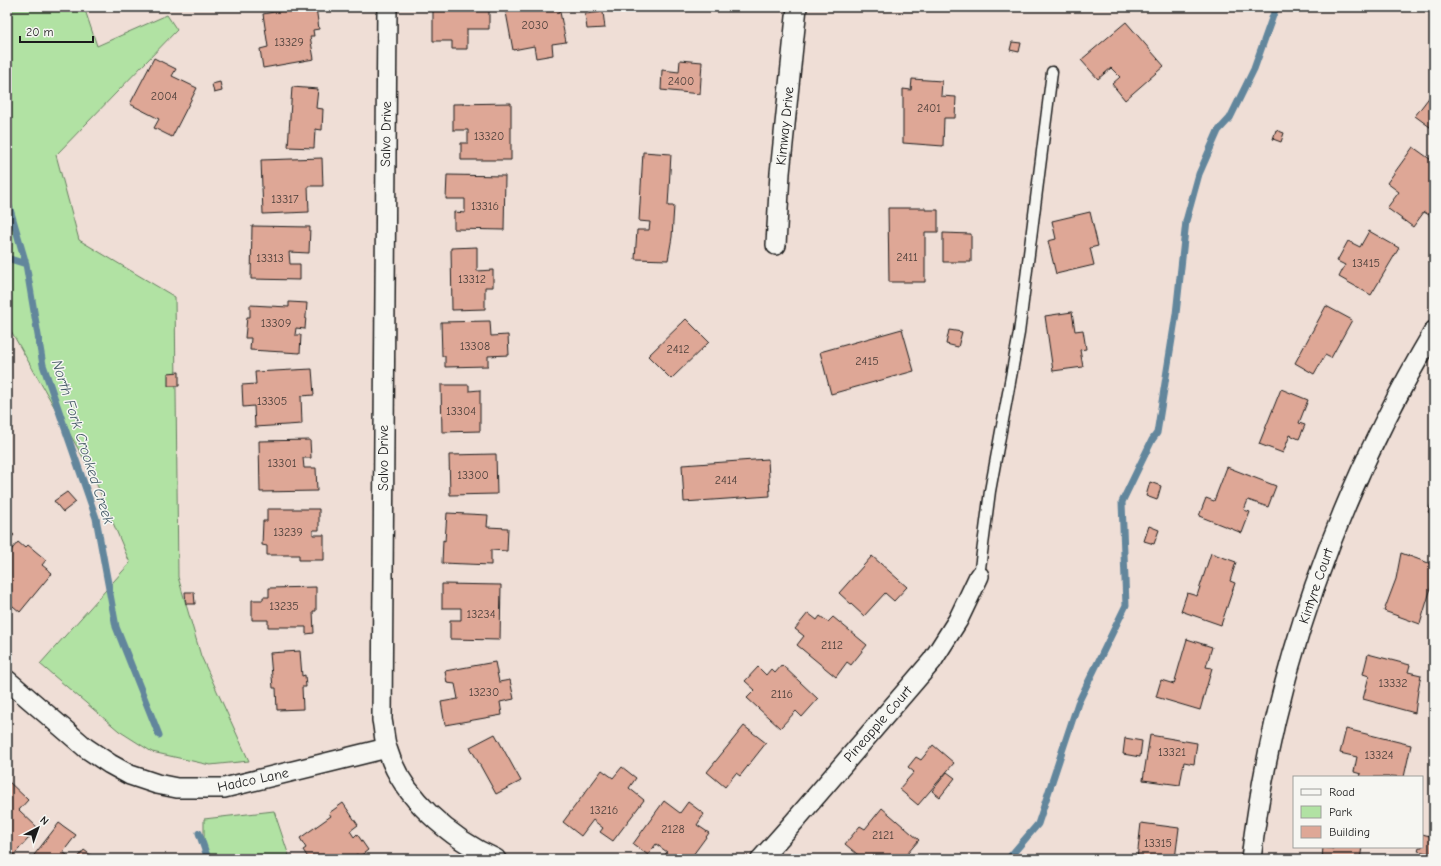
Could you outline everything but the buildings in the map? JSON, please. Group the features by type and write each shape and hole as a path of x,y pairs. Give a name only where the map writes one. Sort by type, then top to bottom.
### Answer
{"street":[{"name":"Salvo Drive","path":"387,7 382,720 387,748 400,780 426,810 450,831 480,852 496,859"},
{"name":"Kimway Drive","path":"776,246 780,173 798,7"},
{"name":"Kintyre Court","path":"1251,859 1262,788 1273,734 1304,617 1340,517 1386,417 1434,332"},
{"name":"Pineapple Court","path":"761,859 932,661 958,620 979,576"},
{"name":"Hadco Lane","path":"7,680 86,748 110,764 130,775 157,784 177,788 224,788 387,748"}],"lane":[{"path":"979,576 990,491 1019,333 1052,72"}],"green space":[{"path":"7,7 84,7 97,46 167,15 177,30 56,155 79,240 175,297 178,577 201,656 249,761 210,765 152,752 119,731 40,664 130,563 92,473 7,324"},
{"path":"274,811 290,859 204,859 204,819"}],"waterway":[{"path":"1008,859 1038,824 1078,703 1126,605 1122,502 1152,440 1157,433 1176,314 1186,221 1199,174 1218,131 1230,118 1254,69 1276,7"},
{"name":"North Fork Crooked Creek","path":"7,199 26,264 43,365 96,518 116,627 159,735"},
{"path":"7,258 26,264"},
{"name":"North Fork Crooked Creek","path":"199,833 208,859"}]}
